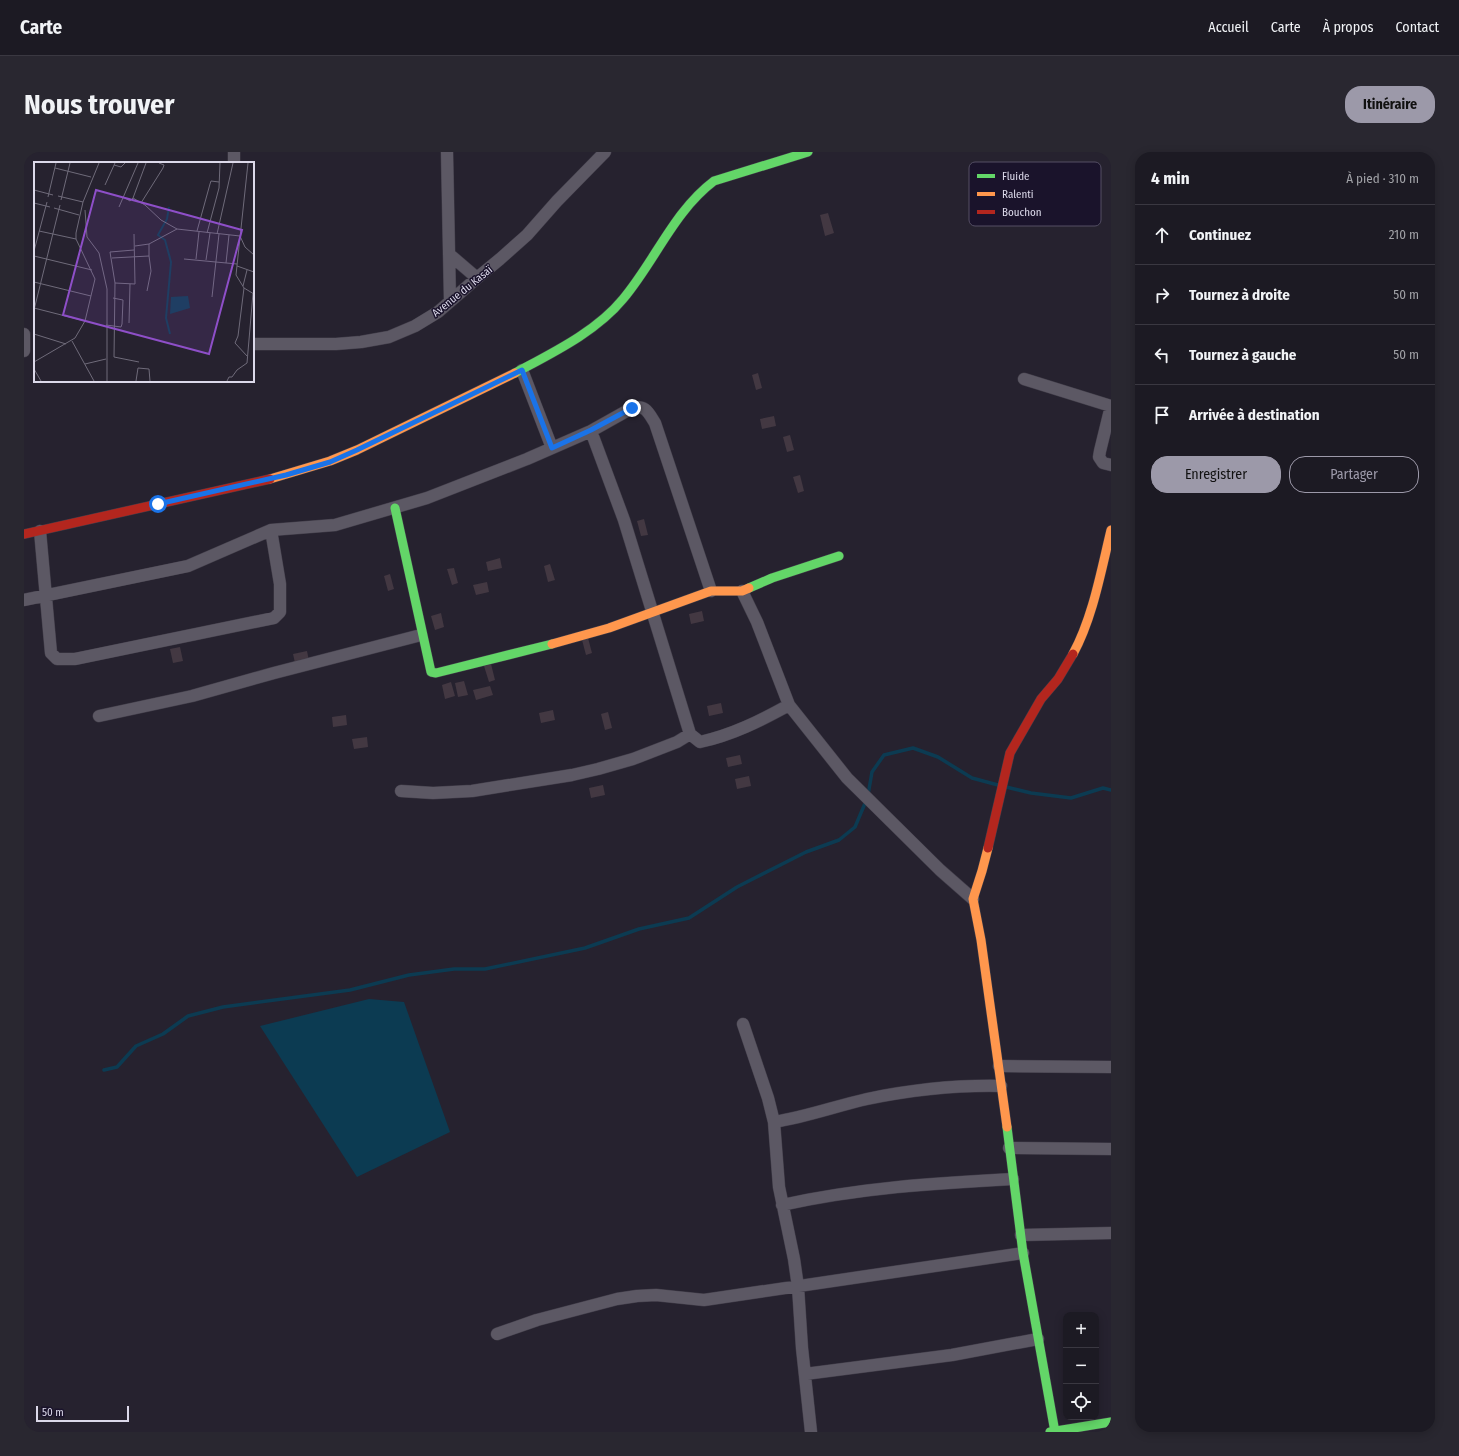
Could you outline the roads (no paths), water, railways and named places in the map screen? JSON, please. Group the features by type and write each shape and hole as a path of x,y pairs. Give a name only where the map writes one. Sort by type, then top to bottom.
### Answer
{"street":[{"path":"447,152 450,301"},
{"name":"Avenue du Kasaï","path":"254,344 336,344 362,342 389,337 415,326 438,312 527,235 557,201 605,152"},
{"path":"24,534 286,475 330,462 522,370 560,349 604,319 623,300 641,276 686,208 702,190 714,181 808,152"},
{"path":"449,254 477,278"},
{"path":"24,334 24,351"},
{"path":"522,370 552,448"},
{"path":"1024,379 1111,406 1100,451 1100,457 1103,463 1111,465"},
{"path":"24,600 188,566 272,530 335,525 395,508 459,486 552,448 591,430 632,408 639,406 644,408 655,423 711,591"},
{"path":"591,430 624,520 690,734 700,742 718,737 758,722 789,705"},
{"path":"395,508 421,635 431,672 436,673 519,653 609,628 711,591 742,591 794,570 839,556"},
{"path":"40,531 51,653 57,659 75,659 274,618 280,612 281,600 272,530"},
{"path":"1056,1432 1023,1253 999,1066 981,940 973,899 982,871 1010,753 1041,699 1058,679 1074,652 1084,627 1109,547 1111,530"},
{"path":"742,591 757,622 789,705 847,778 875,804 940,870 973,899"},
{"path":"99,716 192,696 421,635"},
{"path":"401,791 433,793 472,791 572,775 632,759 677,742 690,734"},
{"path":"743,1024 768,1098 774,1122 776,1164 782,1205 794,1259 798,1286 811,1432"},
{"path":"999,1066 1111,1066"},
{"path":"774,1122 867,1099 897,1094 968,1086 1001,1086"},
{"path":"1009,1148 1111,1149"},
{"path":"782,1205 820,1196 883,1188 945,1182 1013,1179"},
{"path":"1021,1235 1111,1233"},
{"path":"497,1334 537,1320 617,1299 656,1295 704,1300 1023,1253"},
{"path":"805,1374 952,1355 1038,1339"},
{"path":"1050,1432 1111,1422"}],"water":[{"path":"369,999 404,1002 450,1132 357,1177 260,1026"}],"waterway":[{"path":"868,795 872,772 884,755 913,748 938,757 972,778 998,785"},
{"path":"1006,787 1031,793 1071,798 1103,788 1111,790"},
{"path":"104,1070 117,1067 136,1046 163,1034 188,1016 223,1007 350,990 409,975 454,969 485,969 585,948 639,929 689,918 737,887 806,852 839,840 855,827 866,801"}]}
